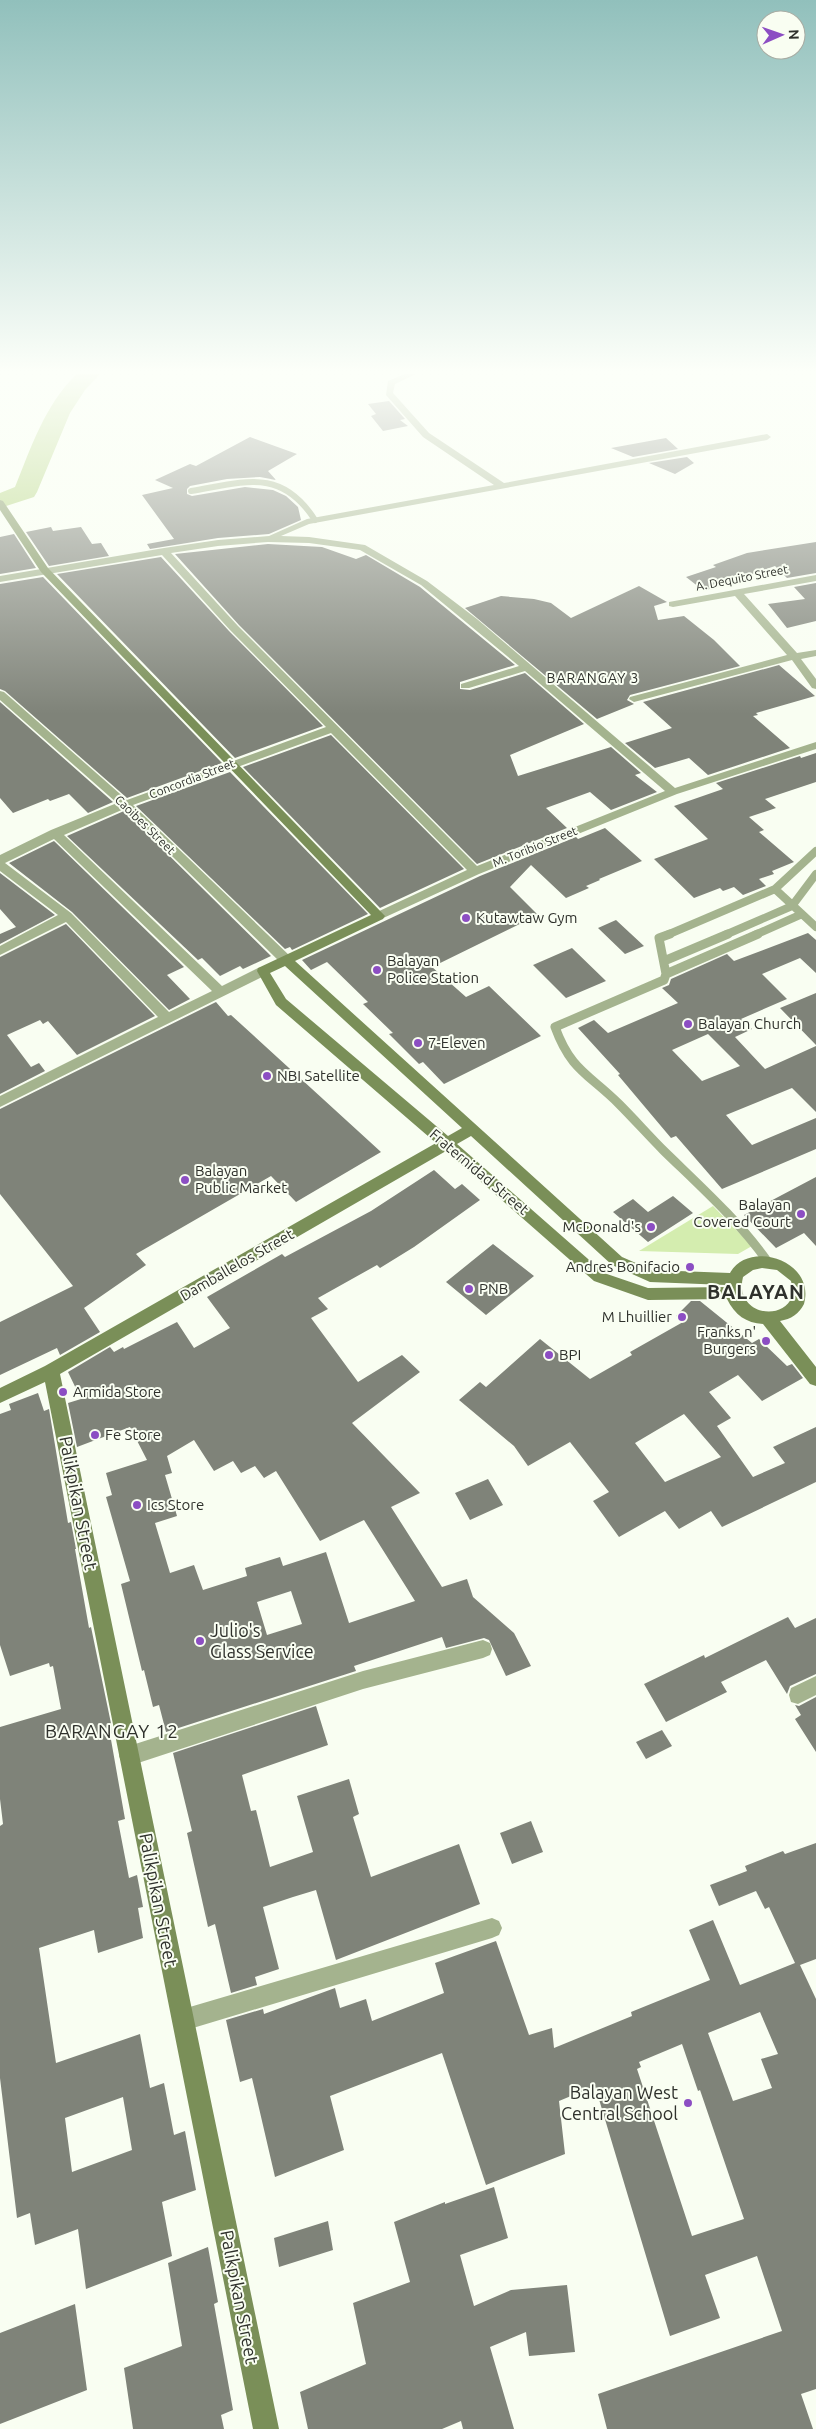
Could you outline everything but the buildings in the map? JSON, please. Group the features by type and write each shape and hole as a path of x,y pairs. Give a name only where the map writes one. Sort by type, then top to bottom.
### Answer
{"street":[{"path":"268,539 315,520 495,487"},
{"path":"0,503 18,527 44,570 233,763 379,916"},
{"path":"0,579 44,570 218,543 268,539 309,540 362,547 424,583 673,792"},
{"path":"164,551 234,628 331,728 475,871"},
{"name":"A. Dequito Street","path":"673,604 736,591 816,578"},
{"path":"736,591 794,656 816,686"},
{"path":"634,699 794,656 816,654"},
{"path":"465,686 526,667"},
{"name":"Caoibes Street","path":"0,694 124,804 286,960"},
{"name":"Concordia Street","path":"0,860 55,833 124,804 331,728"},
{"name":"M. Toribio Street","path":"263,971 475,871 673,792 816,745"},
{"path":"55,833 221,992"},
{"path":"0,865 67,916 167,1018"},
{"path":"0,952 67,916"},
{"name":"Fraternidad Street","path":"286,960 617,1262 650,1276 734,1286"},
{"path":"0,1102 263,971"},
{"name":"Fraternidad Street","path":"263,971 281,1002 505,1193 599,1277 648,1294 734,1286"},
{"name":"Damballelos Street","path":"0,1396 51,1371 472,1129"},
{"path":"756,1262 768,1262 788,1268 809,1281 805,1292 810,1303 792,1315 781,1319 769,1319 746,1310 734,1286 744,1266 756,1262"},
{"path":"769,1319 816,1379"},
{"name":"Palikpikan Street","path":"51,1371 266,2429"},
{"path":"129,1756 363,1680 483,1649"},
{"path":"798,1695 816,1685"},
{"path":"183,2020 492,1928"}],"lane":[{"path":"191,491 215,487"},
{"path":"284,487 307,504 315,520"},
{"path":"768,1262 753,1239 648,1136 614,1099 579,1071 562,1049 555,1027 664,980 666,974 659,938 775,889 816,851"},
{"path":"664,961 792,906 816,874"},
{"path":"775,889 816,927"},
{"path":"666,974 802,914"}],"green space":[{"path":"713,1206 752,1246 738,1254 639,1251"}],"waterway":[{"path":"0,501 25,492 27,487"}],"place":[{"name":"Kutawtaw Gym","path":"466,918"},
{"name":"Balayan Police Station","path":"377,970"},
{"name":"Balayan Church","path":"688,1024"},
{"name":"7-Eleven","path":"418,1043"},
{"name":"NBI Satellite","path":"267,1076"},
{"name":"Balayan Public Market","path":"185,1180"},
{"name":"Balayan Covered Court","path":"801,1214"},
{"name":"McDonald's","path":"651,1227"},
{"name":"Andres Bonifacio","path":"690,1267"},
{"name":"PNB","path":"469,1289"},
{"name":"M Lhuillier","path":"682,1317"},
{"name":"Franks n' Burgers","path":"766,1341"},
{"name":"BPI","path":"549,1355"},
{"name":"Armida Store","path":"63,1392"},
{"name":"Fe Store","path":"95,1435"},
{"name":"Ics Store","path":"137,1505"},
{"name":"Julio's Glass Service","path":"200,1641"},
{"name":"Balayan West Central School","path":"688,2103"}],"district":[{"name":"BARANGAY 3","path":"593,678"},
{"name":"BALAYAN","path":"756,1292"},
{"name":"BARANGAY 12","path":"112,1731"}]}
